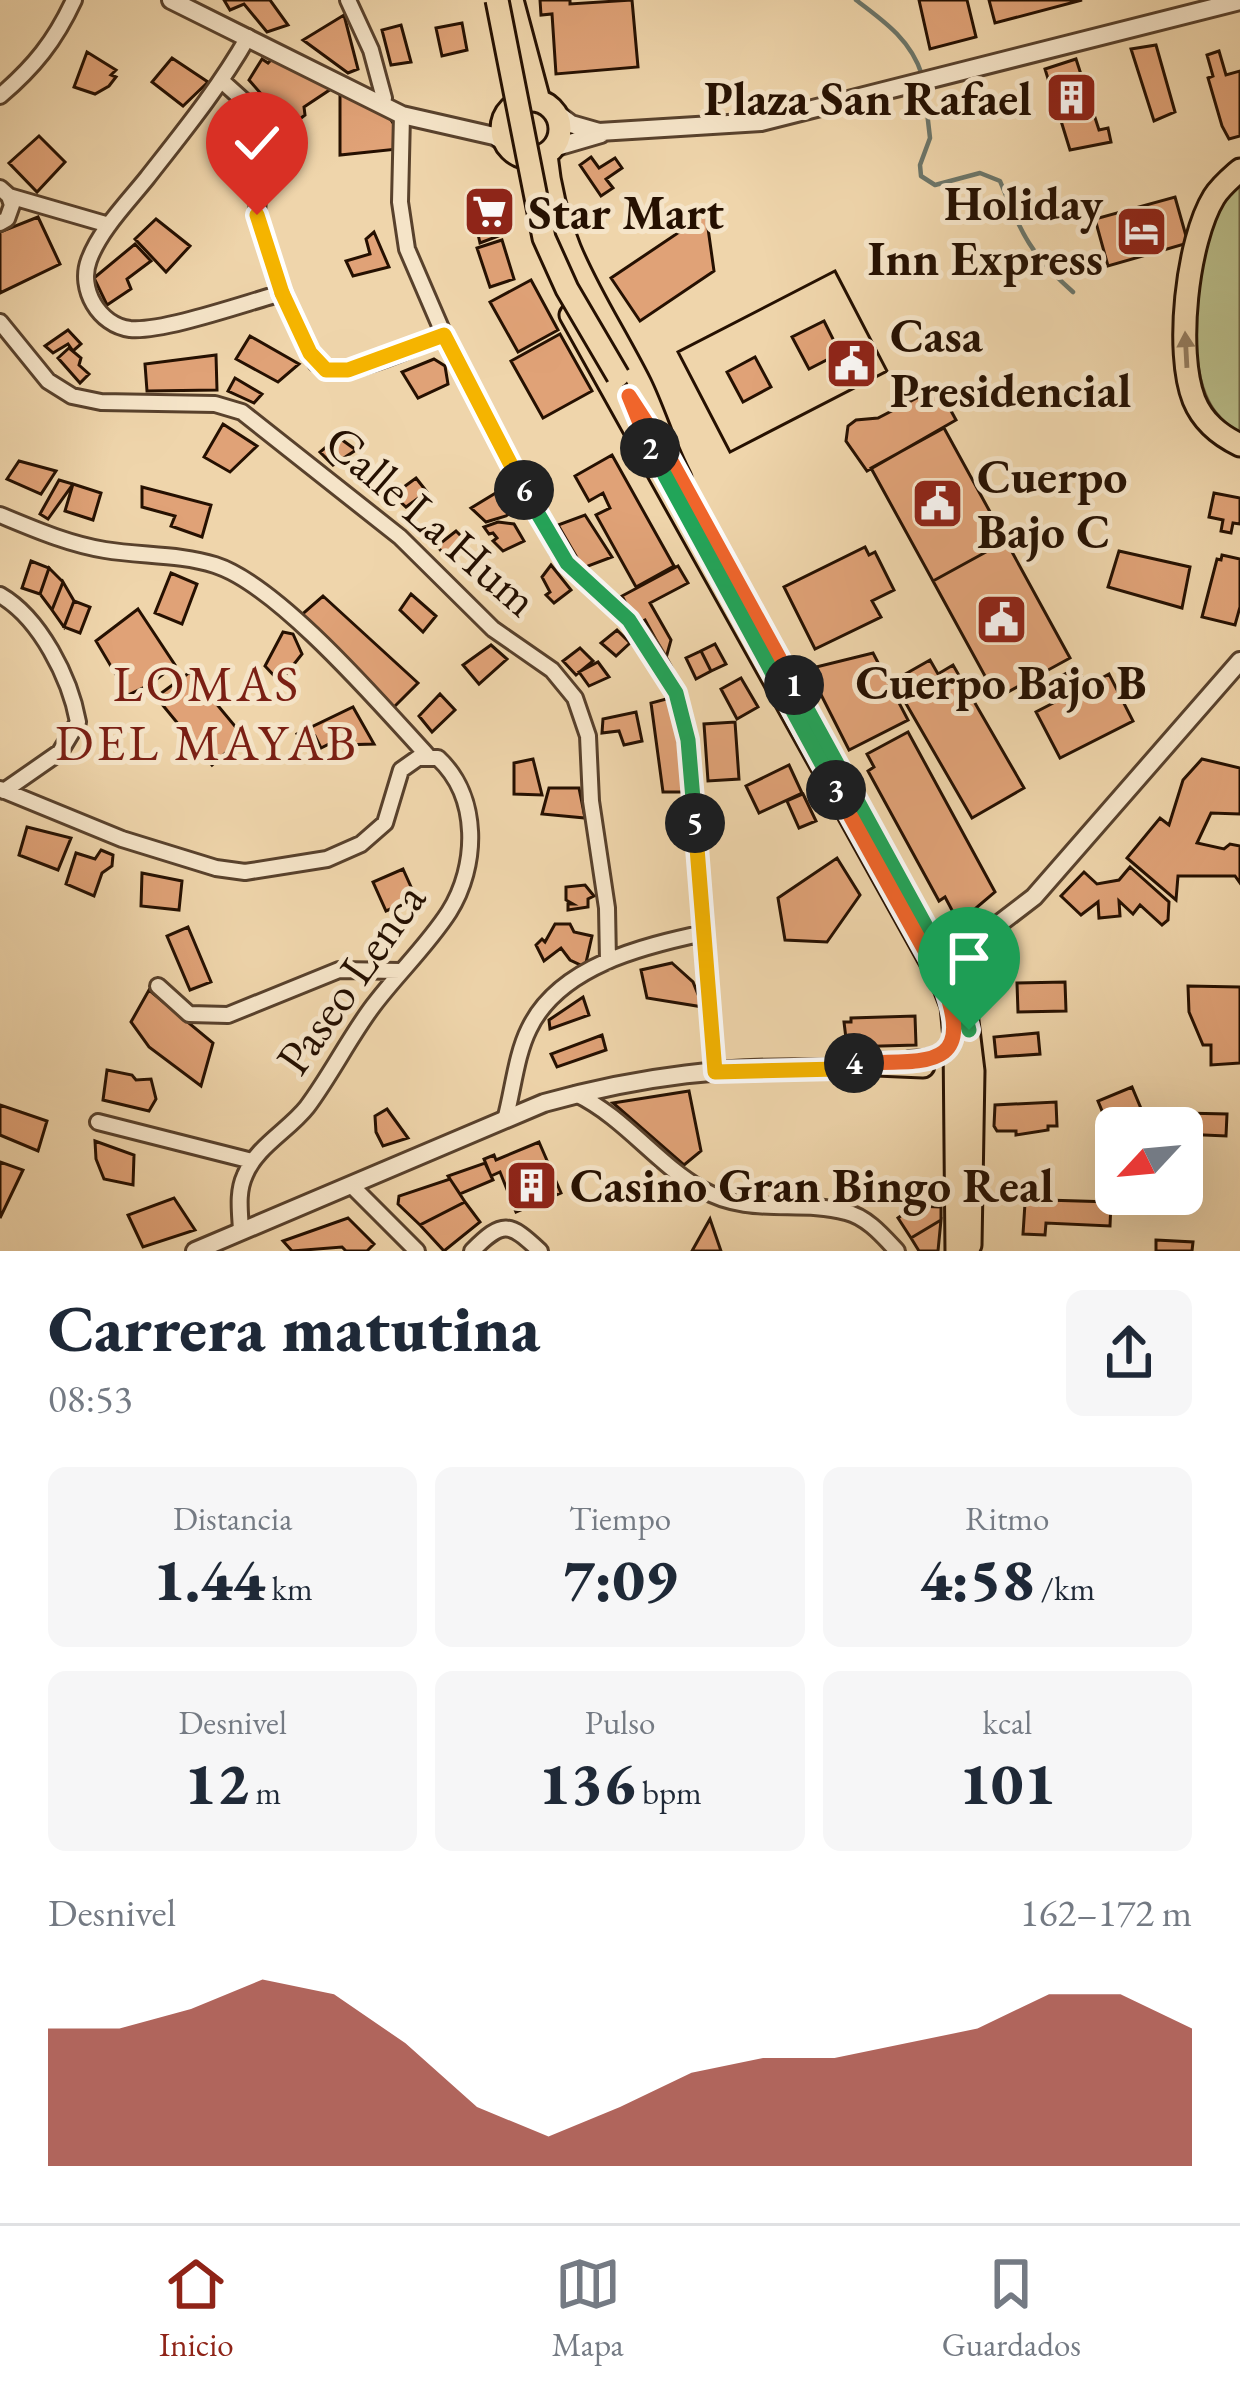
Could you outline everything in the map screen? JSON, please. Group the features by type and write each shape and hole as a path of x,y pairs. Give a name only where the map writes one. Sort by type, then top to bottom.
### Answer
{"main road":[{"path":"494,0 508,134 550,274 618,403 663,462 957,983 974,1071 967,1250"},
{"path":"494,0 544,238 567,289 943,983 952,1006 965,1185 972,1198"},
{"path":"512,0 547,107 560,130 550,151 549,188 561,235 642,388 663,462"},
{"path":"508,134 520,102 547,107"},
{"path":"508,134 537,158 550,151"},
{"path":"1240,170 1212,200 1193,258 1185,349 1193,398 1201,414 1212,428 1240,445"},
{"path":"845,1066 923,1066"},
{"path":"962,1097 967,1250"}],"street":[{"path":"0,96 42,58 74,0"},
{"path":"171,0 402,115 494,136 508,134"},
{"path":"348,0 366,35 384,98"},
{"path":"547,107 580,128 613,131 761,122 1240,1"},
{"path":"248,37 223,82 109,225 91,253 85,275 100,312 120,326 154,326 282,293"},
{"path":"328,76 427,112 492,125 508,134"},
{"path":"223,82 253,109 262,124 256,206 282,293 310,353 326,370 348,370 444,335"},
{"path":"402,115 403,236 444,335 558,551 576,574 629,620 676,693 688,740 715,1072"},
{"path":"550,151 613,131"},
{"path":"5,192 109,225"},
{"path":"0,223 11,212 5,192"},
{"name":"Calle La Hum","path":"0,322 48,381 73,396 101,402 215,404 242,412 400,537 493,629 552,670 575,698 588,736 591,801 608,908 608,961"},
{"path":"0,515 52,537 105,550 215,565 257,584 427,755"},
{"path":"0,595 52,650 73,696 78,722 60,752 2,790"},
{"path":"957,983 970,946 1034,897 1240,661"},
{"name":"Paseo Lenca","path":"2,790 122,839 216,868 245,872 327,859 361,844 385,823 401,770 427,755 438,758 453,776 467,807 471,837 461,890 452,908 400,971 305,1109 252,1161"},
{"path":"505,1120 528,1030 564,988 608,961 704,933"},
{"path":"932,938 970,946"},
{"path":"158,986 189,1014 227,1015 339,970 400,971"},
{"path":"195,1251 576,1094 664,1074 932,1059 948,1051 955,1038"},
{"path":"845,1066 854,1073 932,1073 945,1078 962,1097"},
{"path":"576,1094 598,1105 702,1190 758,1208 847,1211 897,1251"},
{"path":"98,1121 252,1161 240,1192 241,1230"},
{"path":"351,1185 417,1251"},
{"path":"472,1251 493,1230 506,1227 520,1231 540,1251"}],"green space":[{"path":"1240,184 1240,434 1208,400 1196,336 1206,241 1217,211"}],"building":[{"path":"224,0 270,0 288,25 267,32 244,4 230,10"},
{"path":"540,0 570,0 570,4 632,0 638,67 556,74 552,14 541,15"},
{"path":"919,0 967,0 976,37 930,49"},
{"path":"989,0 1082,0 995,23"},
{"path":"344,15 358,69 348,73 303,40"},
{"path":"462,23 467,50 442,56 436,28"},
{"path":"401,25 411,62 391,65 382,30"},
{"path":"1156,45 1175,112 1154,121 1131,49"},
{"path":"1219,51 1226,75 1240,71 1240,136 1229,139 1208,78 1213,76 1207,55"},
{"path":"87,52 116,70 109,86 95,94 74,87"},
{"path":"274,57 331,89 304,107 305,115 280,134 276,111 249,80 262,59 268,63"},
{"path":"172,58 208,82 183,106 152,82"},
{"name":"Plaza San Rafael","path":"1076,59 1099,130 1108,128 1111,142 1070,150 1045,69"},
{"path":"340,93 387,114 397,129 398,149 340,155"},
{"path":"39,136 65,162 37,192 9,163"},
{"path":"591,157 599,168 615,158 622,168 606,179 613,188 601,196 580,165"},
{"name":"Holiday Inn Express","path":"1175,197 1188,243 1108,266 1095,219"},
{"name":"Star Mart","path":"502,198 509,232 480,243 471,203"},
{"path":"706,214 714,271 640,321 611,278"},
{"path":"38,217 60,264 0,293 0,232"},
{"path":"156,219 190,246 166,272 135,239"},
{"path":"374,232 389,267 353,276 346,261 370,254 366,239"},
{"path":"502,240 514,279 490,287 477,248"},
{"path":"135,244 151,261 127,279 131,289 107,305 94,278"},
{"name":"Casa Presidencial","path":"835,271 887,371 730,452 678,352","holes":["824,321 840,353 809,369 792,337","755,357 771,387 743,402 727,372"]},
{"name":"Casa Presidencial","path":"835,271 887,371 730,452 678,352"},
{"path":"531,280 558,330 518,352 490,302"},
{"path":"68,330 81,344 73,351 68,344 53,353 45,346"},
{"path":"560,334 592,391 543,418 511,361"},
{"path":"250,336 299,364 278,382 236,359"},
{"path":"69,348 89,374 80,383 58,358"},
{"path":"216,355 217,390 147,391 145,364"},
{"path":"434,359 445,366 448,384 418,398 402,372"},
{"path":"235,378 262,394 254,403 228,391"},
{"path":"938,387 956,420 867,471 846,441 848,426 856,420 878,418"},
{"path":"223,424 257,446 230,472 204,457"},
{"name":"Cuerpo Bajo C","path":"944,428 1006,541 933,581 871,468"},
{"path":"338,437 356,450 333,465 320,452"},
{"path":"612,455 674,566 636,587 596,515 610,508 603,493 589,501 575,476"},
{"path":"19,461 56,471 41,494 7,479"},
{"path":"416,478 427,492 406,507 393,495"},
{"path":"59,480 73,484 48,519 40,514"},
{"path":"73,484 101,493 93,520 65,511"},
{"path":"142,487 211,505 202,537 171,526 175,516 142,507"},
{"path":"504,488 520,506 506,516 486,522 471,508"},
{"path":"1214,493 1240,498 1240,524 1233,523 1231,533 1221,531 1223,520 1209,517"},
{"path":"585,515 612,557 583,568 558,525"},
{"path":"514,524 524,541 503,551 484,527"},
{"path":"456,531 466,541 448,559 437,546"},
{"name":"Cuerpo Bajo B","path":"1006,541 1070,658 997,698 933,581"},
{"path":"865,547 869,555 875,552 894,590 872,601 881,617 815,649 784,587"},
{"path":"1119,551 1190,567 1182,608 1108,587"},
{"path":"1222,555 1240,559 1240,607 1235,625 1202,617"},
{"path":"31,561 49,568 40,594 22,588"},
{"path":"551,565 571,590 554,603 546,595 550,592 542,577"},
{"path":"678,566 688,583 650,603 671,640 666,658 645,620 637,624 622,596"},
{"path":"49,568 63,582 52,610 40,594"},
{"path":"171,573 197,584 182,624 155,613"},
{"path":"63,582 74,601 64,627 52,610"},
{"path":"411,594 436,616 423,632 400,610"},
{"path":"323,596 418,683 393,708 299,617"},
{"path":"74,601 90,607 80,633 64,627"},
{"path":"138,609 175,665 128,695 96,641"},
{"path":"617,630 630,643 616,656 601,643"},
{"path":"283,632 293,634 302,654 280,682 265,666"},
{"path":"715,644 726,664 711,671 701,651"},
{"path":"491,645 507,659 479,684 463,665"},
{"path":"580,648 593,661 576,675 563,661"},
{"path":"701,651 711,671 696,679 686,658"},
{"path":"873,653 908,720 849,750 808,669"},
{"path":"930,660 938,674 953,665 1024,788 972,818 893,681"},
{"path":"598,662 609,677 589,686 579,672"},
{"path":"1077,668 1087,686 1109,674 1133,721 1060,758 1036,712 1059,700 1049,682"},
{"path":"190,672 244,737 212,765 156,697"},
{"path":"741,678 758,707 737,719 721,689"},
{"path":"440,694 455,710 432,732 419,716"},
{"path":"674,697 683,792 663,792 651,703"},
{"path":"353,707 374,744 340,745 337,740 321,748 315,736 301,742 297,734"},
{"path":"636,712 642,741 624,745 619,731 602,733 603,719"},
{"path":"735,722 739,779 708,781 704,724"},
{"path":"908,732 995,892 969,914 954,914 945,897 939,901 868,771 874,767 867,754"},
{"path":"533,759 542,795 514,794 514,763"},
{"path":"1202,759 1240,768 1240,814 1211,813 1197,843 1224,849 1230,844 1240,846 1240,883 1235,876 1178,876 1176,900 1127,858 1160,818 1169,825 1183,780"},
{"path":"789,765 802,793 759,813 746,786"},
{"path":"549,788 579,788 585,818 542,814"},
{"path":"803,794 816,821 799,828 787,801"},
{"path":"27,827 71,838 58,870 19,855"},
{"path":"101,850 113,855 112,866 102,873 94,896 66,884 76,853 95,859"},
{"path":"837,858 860,895 827,942 785,940 778,898"},
{"path":"1130,867 1169,902 1168,920 1162,925 1140,905 1133,914 1119,901 1120,916 1099,918 1098,902 1081,915 1061,896 1084,872 1097,884 1119,880"},
{"path":"403,869 416,898 386,911 373,882"},
{"path":"142,873 182,881 179,910 141,906"},
{"path":"585,885 594,896 588,899 588,907 568,910 568,904 573,904 566,900 566,887"},
{"path":"555,924 570,924 574,932 592,936 585,967 570,960 561,948 544,961 536,945 542,939 545,942"},
{"path":"188,927 211,982 190,990 167,936"},
{"path":"672,963 693,982 703,1007 647,998 641,970"},
{"path":"1065,982 1066,1011 1018,1012 1017,983"},
{"path":"1188,986 1240,987 1240,1063 1211,1065 1211,1045 1203,1045 1189,1012"},
{"path":"149,990 213,1043 201,1086 149,1047 131,1022"},
{"path":"583,997 589,1015 550,1029 549,1020"},
{"path":"915,1016 916,1045 847,1047 844,1022 851,1018"},
{"path":"1038,1033 1040,1054 996,1057 994,1037"},
{"path":"602,1035 606,1050 557,1067 551,1054"},
{"path":"107,1070 136,1080 151,1079 156,1099 149,1111 103,1100"},
{"path":"1132,1087 1140,1107 1100,1107 1098,1101"},
{"path":"689,1091 701,1151 684,1165 613,1103"},
{"path":"1056,1102 1057,1126 1048,1126 1048,1130 1016,1135 1016,1131 997,1131 994,1126 995,1105"},
{"path":"0,1105 47,1121 38,1151 0,1135"},
{"path":"387,1109 408,1138 383,1146 375,1116"},
{"path":"1203,1113 1227,1114 1226,1136 1203,1135"},
{"path":"95,1141 134,1155 133,1185 104,1179"},
{"name":"Casino Gran Bingo Real","path":"539,1142 561,1193 516,1212 500,1172 491,1176 484,1159 494,1155 496,1160"},
{"path":"0,1162 23,1170 0,1218"},
{"path":"485,1163 493,1180 460,1194 448,1176"},
{"path":"450,1179 465,1202 420,1225 398,1204 399,1196"},
{"path":"1026,1188 1046,1189 1046,1200 1095,1202 1095,1215 1110,1215 1110,1226 1046,1223 1045,1235 1023,1234"},
{"path":"174,1198 195,1230 143,1247 128,1215"},
{"path":"465,1202 480,1222 444,1251 420,1225"},
{"path":"915,1206 941,1207 941,1220 911,1238 898,1218"},
{"path":"348,1218 374,1244 367,1251 342,1247 292,1251 283,1241"},
{"path":"710,1219 721,1251 692,1251"},
{"path":"941,1220 938,1251 919,1251 911,1238"},
{"path":"1156,1240 1193,1242 1192,1251 1156,1251"}],"waterway":[{"path":"856,0 904,41 922,75"},
{"path":"924,86 930,138 921,176 935,185 980,173 1000,181 1028,242 1073,292"}],"place":[{"name":"Plaza San Rafael","path":"1071,98"},
{"name":"Star Mart","path":"489,212"},
{"name":"Holiday Inn Express","path":"1142,231"},
{"name":"Casa Presidencial","path":"851,363"},
{"name":"Cuerpo Bajo C","path":"938,504"},
{"name":"Cuerpo Bajo B","path":"1001,619"},
{"name":"Casino Gran Bingo Real","path":"531,1185"}],"district":[{"name":"LOMAS DEL MAYAB","path":"207,712"}],"route":[{"path":"257,215 282,293 310,353 326,370 348,370 444,335 558,551 576,574 629,620 676,693 688,740 715,1072 838,1069 932,1059 948,1051 955,1038 952,1006 657,464 629,396 670,459 957,983 969,1030"}]}
